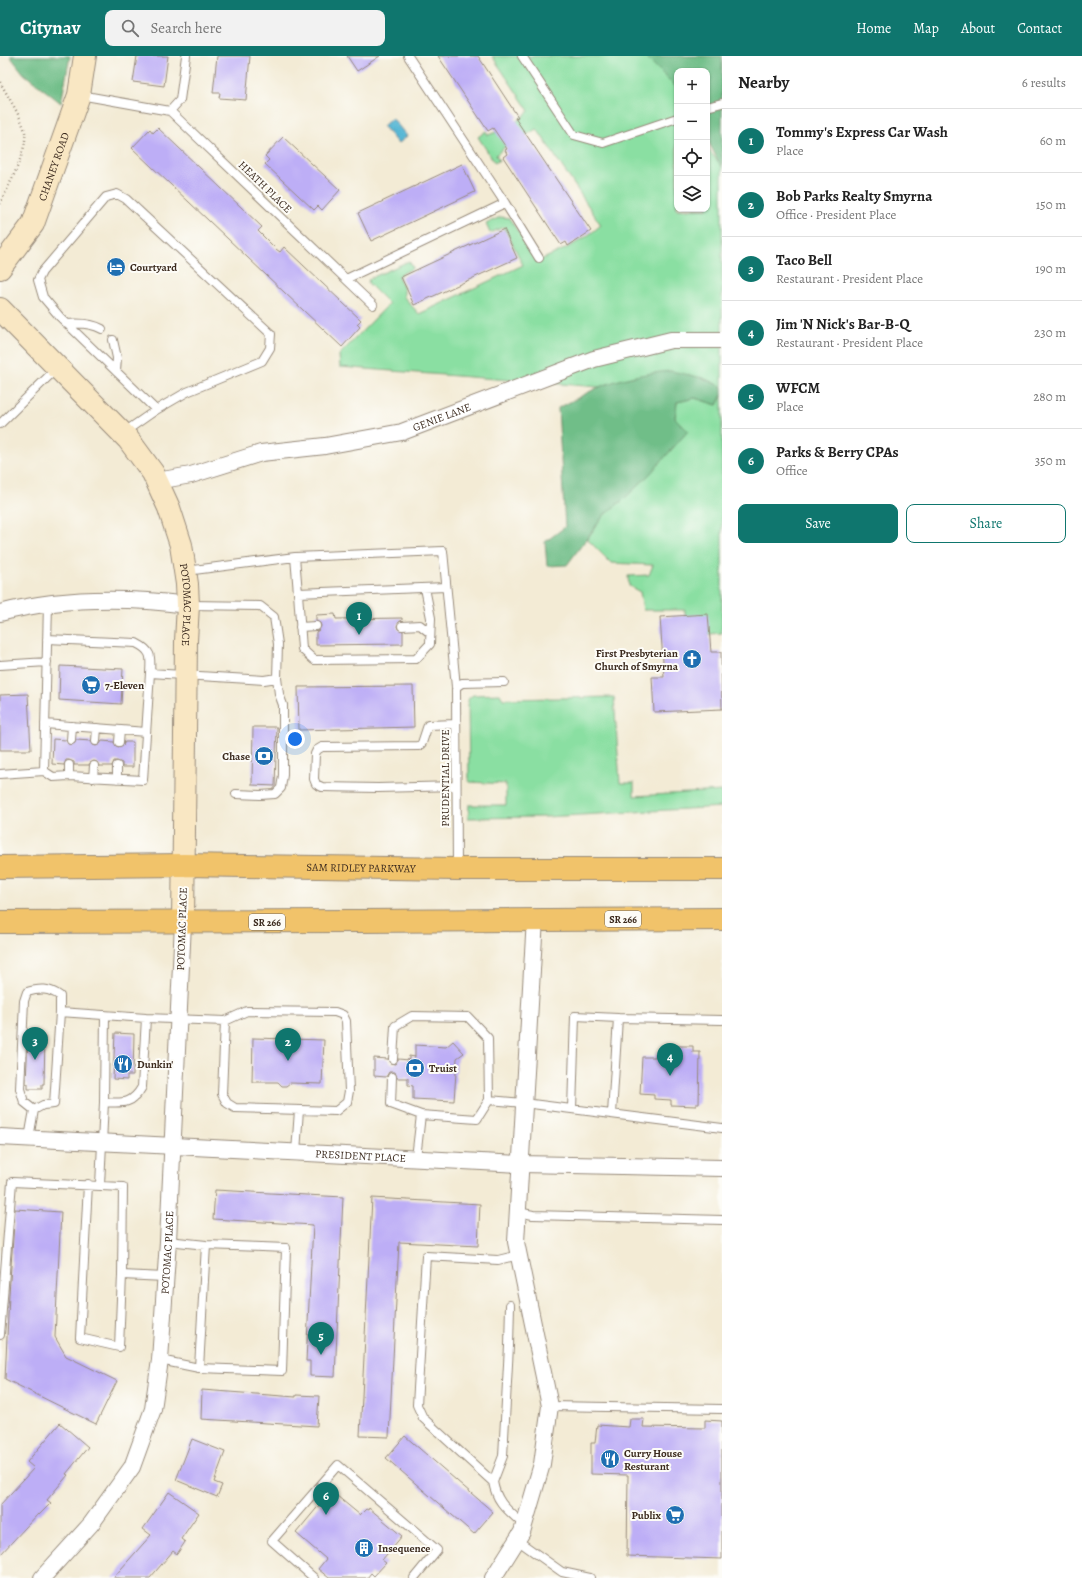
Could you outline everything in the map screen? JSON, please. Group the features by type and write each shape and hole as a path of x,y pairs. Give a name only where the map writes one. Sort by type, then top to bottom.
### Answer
{"main road":[{"name":"SAM RIDLEY PARKWAY","path":"0,867 184,866 457,869 722,869"},
{"name":"SR 266","path":"0,922 183,923 534,919 722,920"}],"street":[{"name":"CHANEY ROAD","path":"0,268 33,224 79,95 85,56"},
{"name":"POTOMAC PLACE","path":"0,309 128,438 153,473 169,508 181,545 188,605 186,641 183,923 179,1019 166,1278 160,1360 153,1409 132,1467 91,1524 42,1578"},
{"name":"GENIE LANE","path":"157,482 191,475 260,453 325,446 402,432 594,359 672,340 722,340"},
{"path":"0,613 20,608 72,600 154,601 188,605"},
{"path":"493,1578 522,1532 542,1464 550,1406 516,1242 534,919"},
{"name":"PRESIDENT PLACE","path":"0,1137 521,1164 722,1168"}],"lane":[{"path":"79,95 170,111 180,100 186,56"},
{"path":"408,56 505,203 538,258"},
{"path":"522,56 574,135 603,143 674,119"},
{"path":"710,106 722,103"},
{"name":"HEATH PLACE","path":"170,111 374,305"},
{"path":"122,433 156,410 187,392 262,361 270,348 271,334 126,200 117,194 106,197 42,272 38,280 43,296 67,324 156,410"},
{"path":"346,279 505,203"},
{"path":"67,324 79,323 94,325 102,329"},
{"path":"113,340 117,358 116,371"},
{"path":"0,424 58,368"},
{"name":"PRUDENTIAL DRIVE","path":"295,557 443,551 456,688 457,869"},
{"path":"185,571 295,557 302,649 314,660 416,659 430,644 431,618 425,588"},
{"path":"298,593 446,587"},
{"path":"44,771 48,604"},
{"path":"188,605 260,606 274,617 278,644 277,678 279,694 283,705 284,775 281,788 274,794 236,794"},
{"path":"402,626 420,625 430,633"},
{"path":"300,627 316,626"},
{"path":"0,774 44,771 53,777 69,776 143,780 151,658 147,649 136,643 47,639"},
{"path":"0,665 47,662"},
{"path":"150,673 264,680 277,678"},
{"path":"456,688 462,683 504,682"},
{"path":"45,724 146,732"},
{"path":"456,724 428,725 422,743 419,746 322,747 314,754 314,779 316,784 322,787 378,788 456,786"},
{"path":"71,740 72,726"},
{"path":"96,741 97,728"},
{"path":"119,742 120,730"},
{"path":"69,765 69,776"},
{"path":"93,778 94,766"},
{"path":"117,766 117,779"},
{"path":"36,989 52,991 60,996 60,1012 54,1104 43,1105 34,1110 24,1102 20,1089 24,1001 27,992 36,989"},
{"path":"60,1012 146,1018 225,1020 247,1011 335,1012 342,1015 346,1022 349,1091 347,1102 336,1111 235,1108 227,1103 222,1094 225,1020"},
{"path":"100,1185 104,1102 105,1015"},
{"path":"392,1077 391,1104 421,1115 477,1119 489,1100 488,1038 468,1017 412,1016 395,1026 393,1059"},
{"path":"572,1109 575,1016 722,1020"},
{"path":"104,1102 123,1103 136,1097 142,1087 146,1018"},
{"path":"612,1114 618,1018"},
{"path":"489,1100 722,1128"},
{"path":"29,1138 34,1110"},
{"path":"296,1152 299,1110"},
{"path":"416,1158 421,1115"},
{"path":"0,1335 12,1182 88,1184 123,1187 119,1347 80,1338 88,1184"},
{"path":"518,1212 533,1215 722,1220"},
{"path":"160,1360 199,1368 282,1371 286,1248 206,1245 168,1241"},
{"path":"199,1368 206,1245"},
{"path":"493,1482 423,1418 416,1405 426,1256 498,1260 519,1254"},
{"path":"122,1275 166,1278"},
{"path":"510,1305 503,1456 493,1482 495,1492 500,1503 524,1525"},
{"path":"550,1406 722,1409"},
{"path":"314,1578 272,1541 338,1465 437,1550 414,1578"},
{"path":"517,1540 562,1572 590,1578"}],"path":[{"path":"0,82 25,131 25,141 10,183 0,204"}],"green space":[{"path":"10,56 70,56 61,103 24,74"},
{"path":"492,56 645,56 674,85 674,212 710,212 710,152 722,166 722,387 703,378 631,377 599,387 340,367 339,355 389,304 368,283 369,279 409,261 413,268 398,276 404,289 404,297 419,314 523,265 504,227 490,233 486,224 500,217 509,218 538,261 579,241 601,225 537,129 506,146 496,155 499,160 495,163 478,137 486,131 488,135 510,127 529,111"},
{"path":"645,56 722,56 722,166 710,145 710,68 674,68 674,85"},
{"path":"671,371 703,378 722,387 722,395 717,405 695,398 677,402 675,418 688,431 650,474 624,499 604,515 567,565 547,566 545,542 565,527 558,408 597,388 615,381 652,373"},
{"path":"722,395 722,633 710,634 685,616 685,610 643,610 640,592 629,586 628,576 649,575 653,565 611,563 587,539 604,515 624,499 687,431 675,418 677,402 695,398 717,405"},
{"path":"500,694 503,699 614,697 620,783 634,783 634,796 722,791 722,807 545,817 468,818 469,805 506,805 506,784 469,782 468,699 473,695"}],"water":[{"path":"392,118 407,136 398,144 383,126"}],"building":[{"path":"137,56 168,56 164,86 133,82"},
{"path":"217,56 250,56 246,100 219,98 220,93 213,93"},
{"path":"347,56 380,56 357,71"},
{"path":"438,56 478,56 518,117 515,118 591,231 568,246 566,242 561,245 503,157 507,154 505,150 507,149 493,128 488,131"},
{"path":"158,128 262,227 258,231 276,249 280,252 284,247 361,320 357,324 360,327 342,347 132,148 150,129 153,133"},
{"path":"283,137 340,190 322,210 318,206 314,210 265,164 269,160 265,156"},
{"path":"462,164 475,192 371,241 358,213"},
{"path":"504,229 517,258 414,305 401,277"},
{"path":"335,614 336,619 402,618 397,626 398,629 403,631 403,644 316,645 316,632 321,626 320,623 316,621 316,615"},
{"name":"First Presbyterian Church of Smyrna","path":"708,614 711,652 721,652 722,709 654,712 652,677 664,677 660,617"},
{"name":"7-Eleven","path":"60,666 123,669 121,704 59,700"},
{"path":"413,686 414,727 299,730 298,687"},
{"path":"28,694 31,750 0,750 0,695"},
{"name":"Chase","path":"253,727 277,727 275,786 252,785"},
{"path":"53,739 66,740 68,744 71,745 75,743 76,740 91,741 93,745 96,746 102,741 114,742 116,746 119,747 125,742 133,742 133,767 122,767 122,763 117,761 114,761 112,766 99,766 97,762 94,761 89,765 74,765 74,762 69,760 66,760 64,765 52,764"},
{"name":"Dunkin'","path":"115,1033 134,1034 133,1075 127,1075 127,1080 113,1079"},
{"path":"28,1037 45,1037 44,1084 42,1084 42,1089 28,1089 28,1084 26,1084"},
{"path":"253,1038 324,1040 322,1084 290,1083 286,1086 282,1086 278,1082 252,1082"},
{"name":"Truist","path":"453,1041 464,1053 457,1058 454,1101 413,1099 413,1086 408,1085 408,1078 397,1078 395,1072 389,1072 386,1077 374,1076 374,1058 388,1059 390,1063 395,1064 398,1059 409,1060 409,1056 415,1057 415,1045 446,1047"},
{"path":"669,1046 693,1046 693,1052 700,1052 699,1104 696,1104 696,1106 671,1105 671,1100 654,1099 654,1095 640,1094 642,1057 655,1057 656,1053 668,1053"},
{"path":"215,1190 343,1197 335,1377 310,1376 310,1361 306,1361 313,1225 213,1219"},
{"path":"372,1198 480,1204 478,1246 399,1242 389,1437 360,1436"},
{"path":"15,1209 61,1212 55,1337 66,1356 117,1381 96,1424 5,1379"},
{"path":"202,1390 296,1397 296,1395 319,1396 317,1426 201,1419"},
{"name":"Publix","path":"630,1419 644,1419 643,1427 705,1428 705,1420 722,1421 722,1559 627,1556 628,1475 591,1474 591,1443 595,1443 597,1425 629,1427"},
{"path":"60,1423 88,1447 66,1474 68,1475 47,1500 51,1503 39,1515 38,1514 0,1555 0,1505 34,1468 27,1462"},
{"path":"405,1436 493,1512 474,1534 386,1458"},
{"path":"192,1439 225,1452 214,1482 222,1485 217,1497 176,1480"},
{"name":"Insequence","path":"331,1491 360,1515 369,1508 402,1536 382,1560 386,1563 374,1576 371,1573 367,1578 329,1578 318,1569 326,1559 296,1533"},
{"path":"169,1492 199,1513 181,1539 185,1542 177,1554 173,1551 150,1578 113,1578 151,1535 143,1529"}],"place":[{"name":"Courtyard","path":"116,267"},
{"name":"Tommy's Express Car Wash","path":"359,635"},
{"name":"First Presbyterian Church of Smyrna","path":"692,659"},
{"name":"7-Eleven","path":"91,685"},
{"name":"Chase","path":"264,756"},
{"name":"Taco Bell","path":"35,1060"},
{"name":"Bob Parks Realty Smyrna","path":"288,1061"},
{"name":"Dunkin'","path":"123,1064"},
{"name":"Truist","path":"415,1068"},
{"name":"Jim 'N Nick's Bar-B-Q","path":"670,1076"},
{"name":"WFCM","path":"321,1355"},
{"name":"Curry House Resturant","path":"610,1459"},
{"name":"Parks & Berry CPAs","path":"326,1515"},
{"name":"Publix","path":"675,1515"},
{"name":"Insequence","path":"364,1548"}]}
